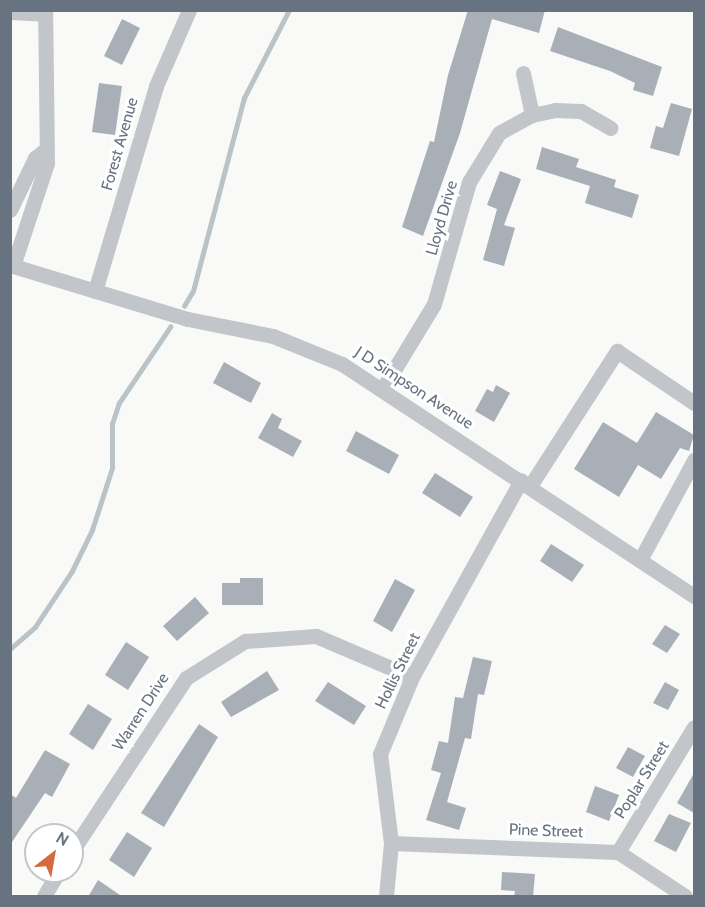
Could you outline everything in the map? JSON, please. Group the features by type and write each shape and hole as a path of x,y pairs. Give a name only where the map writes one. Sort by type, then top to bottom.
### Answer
{"street":[{"name":"Forest Avenue","path":"95,291 156,86 189,10"},
{"path":"10,12 45,12 43,65 49,123 44,151 47,163 12,265"},
{"path":"523,74 531,115"},
{"name":"Lloyd Drive","path":"383,388 434,304 469,182 484,154 499,134 531,115 581,111 610,128"},
{"path":"10,210 35,158 44,151"},
{"name":"J D Simpson Avenue","path":"12,265 188,320 273,336 342,364 383,388 694,596"},
{"name":"Hollis Street","path":"387,897 391,843 380,754 412,677 525,483 617,351 694,404"},
{"path":"640,560 694,460"},
{"name":"Warren Drive","path":"84,833 186,678 245,641 316,636 412,677"},
{"name":"Poplar Street","path":"618,852 694,727"},
{"name":"Pine Street","path":"391,843 618,852"},
{"path":"618,852 685,897"},
{"path":"44,897 52,883"}],"building":[{"path":"468,10 545,10 539,33 492,19 460,133 423,236 402,227 430,141 434,142 448,75"},
{"path":"122,19 140,28 122,65 104,56"},
{"path":"558,27 662,67 653,96 633,90 635,83 610,71 550,51"},
{"path":"99,83 122,86 115,135 92,132"},
{"path":"671,103 692,109 679,156 650,148 656,126 663,128"},
{"path":"542,147 579,159 576,167 616,180 614,187 639,195 632,218 585,203 590,186 536,169"},
{"path":"500,171 521,179 504,225 515,228 504,266 483,260 497,209 487,205"},
{"path":"224,362 261,383 251,403 213,383"},
{"path":"496,385 510,393 494,422 475,411 487,389 493,392"},
{"path":"656,412 694,435 689,451 680,448 661,479 638,465 619,497 574,469 603,422 637,443"},
{"path":"272,413 282,419 278,428 302,441 293,457 258,438"},
{"path":"356,431 399,455 389,474 346,451"},
{"path":"435,473 473,497 460,517 422,493"},
{"path":"551,544 584,565 572,582 540,561"},
{"path":"240,578 263,578 263,605 222,605 222,583 240,583"},
{"path":"395,579 415,590 392,632 373,621"},
{"path":"195,597 209,613 177,641 163,626"},
{"path":"665,625 680,634 667,653 652,644"},
{"path":"126,642 149,657 128,690 105,675"},
{"path":"473,657 492,661 484,695 478,694 471,739 465,738 447,802 466,808 459,830 426,820 441,773 431,770 439,741 448,743 455,697 463,698"},
{"path":"267,671 279,690 231,717 221,702"},
{"path":"328,682 366,706 354,725 315,701"},
{"path":"665,682 679,690 668,710 653,703"},
{"path":"88,704 112,719 93,750 69,734"},
{"path":"199,724 218,737 164,827 141,813"},
{"path":"628,747 645,756 633,777 616,768"},
{"path":"45,750 70,764 52,797 45,793 10,845 10,794 16,798"},
{"path":"694,773 694,813 677,803"},
{"path":"595,786 619,795 609,821 586,812"},
{"path":"669,814 691,823 676,852 654,841"},
{"path":"127,832 152,848 134,877 109,860"},
{"path":"502,872 535,874 533,897 514,897 515,891 501,890"},
{"path":"98,880 123,897 88,897"}],"waterway":[{"path":"184,306 193,291 244,98 289,10"},
{"path":"10,649 35,627 72,571 92,530 112,468 112,424 119,403 170,327"}]}
